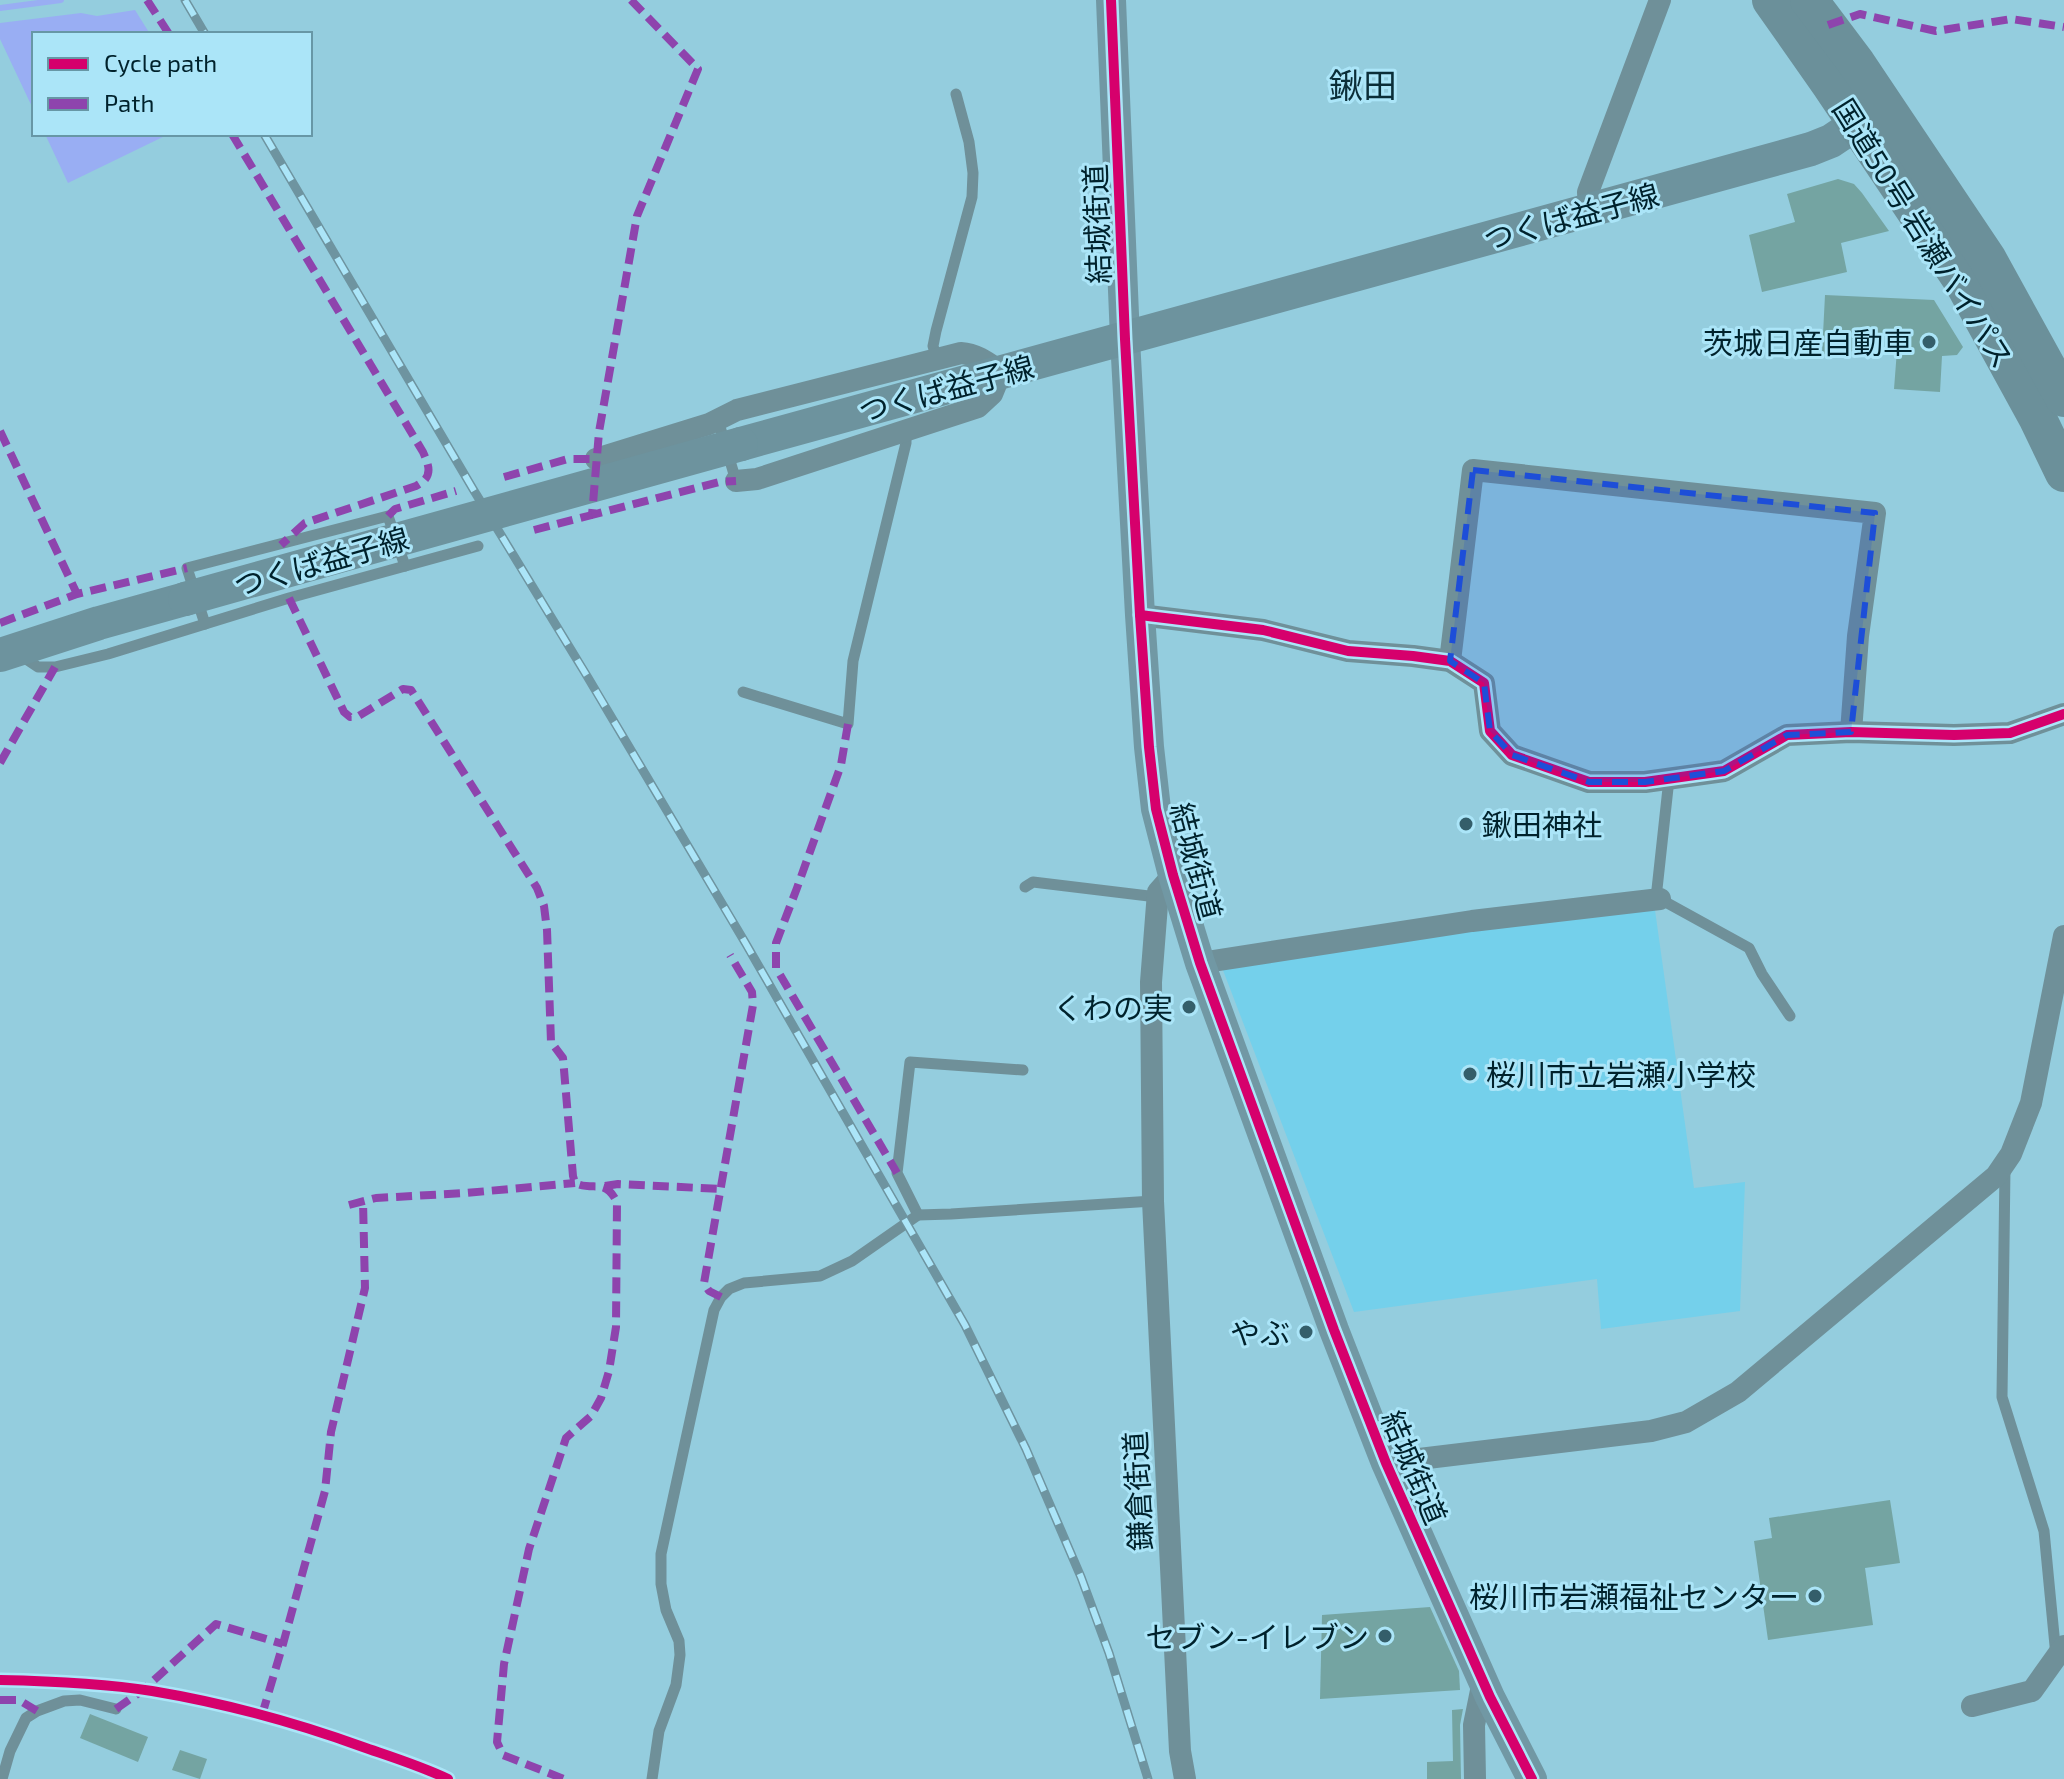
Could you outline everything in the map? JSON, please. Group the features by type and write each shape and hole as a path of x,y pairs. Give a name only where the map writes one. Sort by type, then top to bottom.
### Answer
{"highway":[{"name":"国道50号 岩瀬バイパス","path":"1771,0 1871,115 1987,258 2064,398"},
{"name":"国道50号 岩瀬バイパス","path":"1809,0 1852,57 1871,115 2037,417 2064,473"}],"main road":[{"name":"つくば益子線","path":"7,653 99,623 195,611 741,444 1811,149 1831,141 1871,115"}],"street":[{"name":"結城街道","path":"1111,0 1140,615 1149,747 1165,886 1200,963 1386,1463 1483,1681 1532,1779"},
{"path":"1589,211 1588,192 1660,0"},
{"path":"596,459 709,424 737,410 961,353 971,353 1001,372 992,394 978,407 757,479 736,481"},
{"path":"1450,661 1473,470 1875,513 1858,636 1851,732"},
{"path":"1140,615 1263,630 1348,651 1450,661 1484,683 1490,731 1512,755 1589,782 1645,782 1724,771 1787,735 1851,732 2010,733 2064,714"},
{"name":"鎌倉街道","path":"1165,886 1151,982 1153,1201 1180,1751 1185,1779"},
{"path":"1200,963 1472,921 1660,899"},
{"path":"1386,1463 1651,1431 1686,1422 1738,1392 1996,1176 2005,1164 2031,1103 2064,936"},
{"path":"1972,1706 2032,1691 2060,1652"},
{"path":"1475,1779 1474,1725 1483,1681"}],"lane":[{"path":"937,359 933,346 936,331 972,197 969,142 956,94"},
{"path":"718,420 736,481"},
{"path":"743,692 848,724 853,661 906,443 906,431"},
{"path":"405,566 388,516 187,568 195,611 289,598 478,546"},
{"path":"271,547 289,598"},
{"path":"1669,779 1657,889 1660,899 1749,948 1790,1016"},
{"path":"1025,887 1033,882 1165,886"},
{"path":"918,1215 897,1173 910,1062 1023,1070"},
{"path":"2005,1164 2002,1397 2044,1531 2060,1652"},
{"path":"652,1779 659,1731 676,1685 680,1655 679,1641 666,1610 661,1584 661,1554 714,1310 721,1297 729,1289 744,1283 820,1276 852,1261 918,1215 1153,1201"},
{"path":"2,1779 10,1751 26,1718 37,1711 64,1701 80,1700 116,1709"}],"highlighted area":[{"path":"1473,470 1875,513 1851,732 1787,735 1724,771 1645,782 1589,782 1512,755 1490,731 1484,683 1450,661"}],"shaded area":[{"path":"135,10 149,32 32,32 32,107 0,39 0,23 81,13 97,16"},
{"path":"46,136 165,136 68,183"},
{"name":"桜川市立岩瀬小学校","path":"1654,903 1694,1188 1745,1182 1740,1311 1601,1329 1597,1279 1354,1312 1221,965"}],"building":[{"path":"1838,179 1854,184 1889,231 1841,243 1847,272 1762,292 1749,235 1795,222 1787,194"},
{"name":"茨城日産自動車","path":"1825,295 1934,300 1963,347 1957,355 1942,356 1940,392 1894,389 1898,337 1866,336 1864,355 1822,354"},
{"name":"桜川市岩瀬福祉センター","path":"1890,1500 1900,1563 1865,1568 1873,1625 1768,1640 1754,1541 1772,1538 1769,1518"},
{"name":"セブン-イレブン","path":"1430,1607 1459,1671 1460,1690 1320,1699 1322,1615"},
{"path":"1463,1709 1460,1725 1461,1779 1427,1779 1427,1762 1453,1761 1452,1710"},
{"path":"90,1714 148,1737 138,1762 80,1738"},
{"path":"180,1750 207,1759 200,1779 172,1770"}],"waterway":[{"path":"0,8 61,0"}],"railway":[{"path":"185,0 204,32"},
{"path":"265,136 746,944 965,1325 1026,1449 1081,1577 1109,1653 1148,1779"}],"marked path":[{"path":"147,0 168,32"},
{"path":"631,0 698,69 637,216 599,432 592,515 719,482 736,481"},
{"path":"1828,25 1860,14 1936,31 2011,19 2064,27"},
{"path":"233,136 423,452 428,467 428,476 416,486 305,523 281,545"},
{"path":"0,431 77,594"},
{"path":"504,477 568,459 596,459"},
{"path":"388,516 395,509 456,491"},
{"path":"534,530 592,515"},
{"path":"0,623 77,594 187,568"},
{"path":"289,598 344,712 350,717 357,717 403,689 411,690 537,888 544,906 547,930 551,1042 563,1058 573,1176 575,1183 603,1187 617,1202 616,1327 609,1371 601,1398 591,1416 566,1438 529,1549 504,1664 497,1742 503,1755 564,1779"},
{"path":"0,763 55,667"},
{"path":"848,724 841,765 776,943 776,968 897,1173"},
{"path":"721,1297 709,1291 704,1283 753,1005 752,992 730,955"},
{"path":"349,1205 376,1198 575,1183"},
{"path":"605,1186 721,1189"},
{"path":"262,1715 325,1491 331,1432 365,1288 363,1201"},
{"path":"116,1709 143,1690 216,1624 283,1644"},
{"path":"0,1700 19,1700 37,1711"}],"cycle path":[{"path":"1111,0 1140,615 1156,809 1200,963 1334,1330 1386,1463 1490,1697 1532,1779"},
{"path":"1140,615 1263,630 1348,651 1450,661 1484,683 1490,731 1512,755 1589,782 1645,782 1724,771 1787,735 1851,732 2010,733 2064,714"},
{"path":"0,1680 114,1686 206,1701 311,1729 448,1779"}],"place":[{"name":"茨城日産自動車","path":"1929,342"},
{"name":"鍬田神社","path":"1466,824"},
{"name":"くわの実","path":"1189,1007"},
{"name":"桜川市立岩瀬小学校","path":"1470,1074"},
{"name":"やぶ","path":"1306,1332"},
{"name":"桜川市岩瀬福祉センター","path":"1815,1596"},
{"name":"セブン-イレブン","path":"1385,1636"}],"district":[{"name":"鍬田","path":"1363,84"}]}
